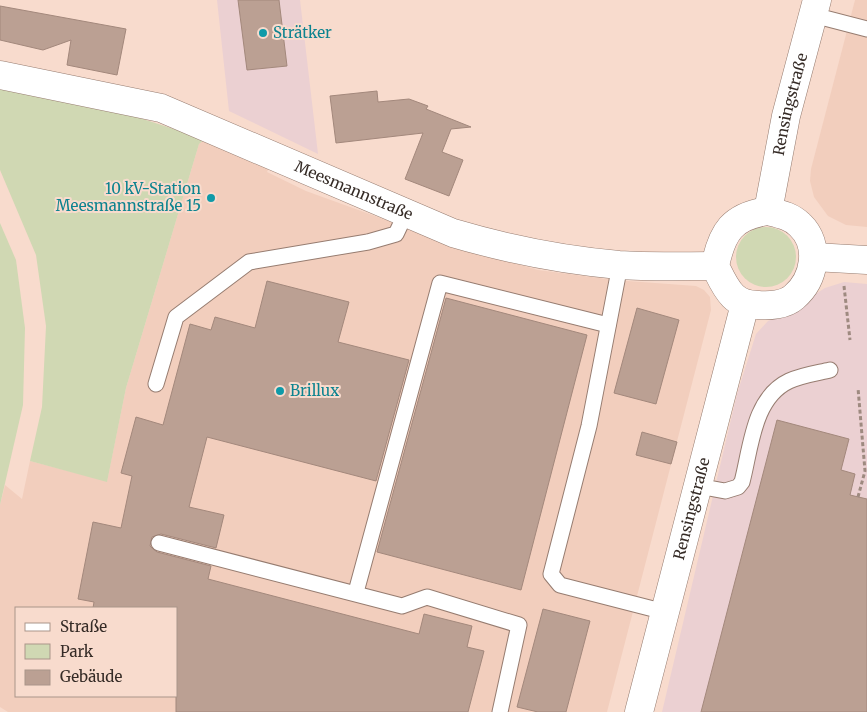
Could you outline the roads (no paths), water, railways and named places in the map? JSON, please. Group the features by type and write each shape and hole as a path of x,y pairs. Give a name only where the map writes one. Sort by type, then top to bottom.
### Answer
{"street":[{"name":"Rensingstraße","path":"768,211 786,116 815,8"},
{"name":"Meesmannstraße","path":"0,75 161,108 453,233 503,248 620,265 715,266"},
{"path":"768,211 786,215 800,225 810,240 814,257 809,280 794,298 772,306 745,304 733,296 715,266 719,246 732,225 749,214 768,211"},
{"path":"814,257 859,260"},
{"name":"Rensingstraße","path":"639,712 745,304"}],"lane":[{"path":"815,8 867,29"},
{"path":"156,384 176,317 249,262 368,242 396,234 406,213"},
{"path":"620,265 589,426 552,574 560,585 665,612"},
{"path":"356,592 440,284 608,325"},
{"path":"698,486 725,491 738,487 760,411 770,394 790,381 830,370"},
{"path":"159,543 356,592 402,606 427,597 519,625 500,712"}],"place":[{"name":"Strätker","path":"263,33"},
{"name":"10 kV-Station Meesmannstraße 15","path":"211,198"},
{"name":"Brillux","path":"280,391"}]}
